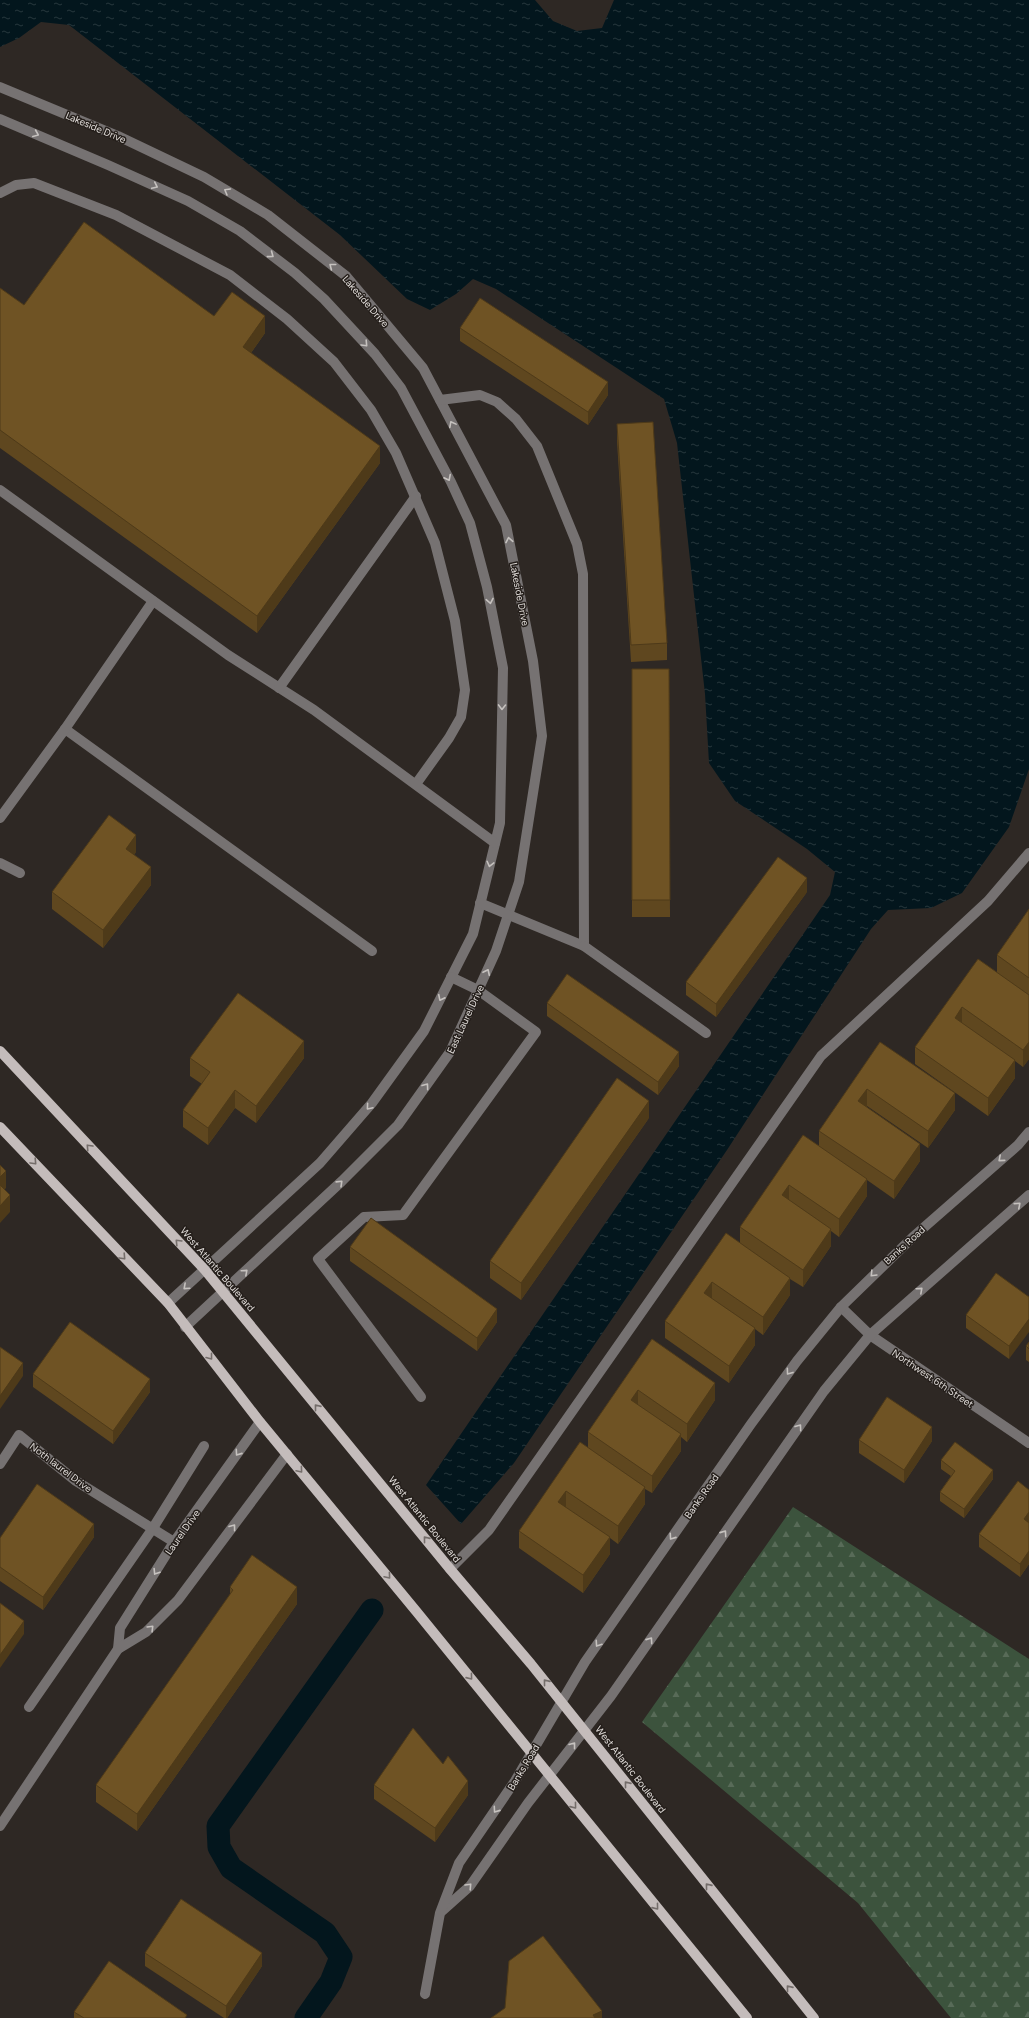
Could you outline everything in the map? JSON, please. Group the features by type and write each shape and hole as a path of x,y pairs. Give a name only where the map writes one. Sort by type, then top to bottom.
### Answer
{"main road":[{"name":"West Atlantic Boulevard","path":"0,1051 205,1270 450,1569 562,1702 814,2018"},
{"path":"0,1127 168,1303 185,1327 260,1422 747,2018"}],"street":[{"name":"Lakeside Drive","path":"0,87 118,136 204,177 268,215 346,276 423,368 506,525 533,661"},
{"path":"0,119 108,164 188,201 240,231 295,273 324,299 370,349 401,388 451,482 470,523 487,587 503,668 500,823 473,934 424,1031 372,1103 320,1163 168,1303"},
{"path":"0,193 16,185 34,183 116,215 230,275 287,319 334,362 371,410 396,453 416,496 435,543 454,614 465,690 461,717 449,738 416,784"},
{"path":"440,400 480,395 497,402 516,419 537,446 577,544 583,574 584,946"},
{"path":"0,490 228,655 314,710 495,843"},
{"path":"279,688 416,496"},
{"path":"0,818 65,729 153,601"},
{"name":"East Laurel Drive","path":"185,1327 342,1181 398,1125 450,1052 496,951 519,882 542,736 533,661"},
{"path":"65,729 372,951"},
{"path":"450,1569 489,1530 821,1056 988,901 1029,853"},
{"path":"0,863 20,873"},
{"path":"480,903 584,946 706,1033"},
{"path":"421,1397 318,1259 364,1217 403,1215 536,1032 478,990 451,977"},
{"name":"Banks Road","path":"424,1994 440,1912 459,1863 515,1782 585,1662 751,1424 797,1361 841,1307 897,1251 1018,1144 1029,1132"},
{"path":"440,1912 470,1886 528,1803 611,1696 824,1392 870,1335 1029,1195"},
{"name":"Northwest 6th Street","path":"841,1307 870,1335 1029,1443"},
{"name":"Laurel Drive","path":"118,1648 120,1628 174,1542 260,1422"},
{"name":"Noth laurel Drive","path":"0,1464 19,1435 76,1481 174,1542"},
{"path":"28,1707 153,1528 204,1446"},
{"name":"Laurel Drive","path":"0,1826 118,1648 146,1632 178,1600 287,1454"}],"green space":[{"path":"793,1507 1029,1659 1029,2018 951,2018 858,1903 642,1722"}],"water":[{"path":"0,0 535,0 553,21 577,31 602,28 614,0 1029,0 1029,769 1009,827 962,893 931,908 888,910 871,929 727,1150 514,1463 461,1524 426,1485 830,895 835,872 807,849 735,801 709,763 705,694 677,443 664,399 496,289 473,279 456,294 430,310 407,299 340,235 69,25 41,22 19,38 0,47"}],"building":[{"path":"84,222 214,316 232,292 265,316 243,347 380,446 257,616 0,430 0,288 24,305"},
{"path":"480,298 608,382 588,412 460,328"},
{"path":"653,422 667,643 631,645 617,424"},
{"path":"632,669 669,669 670,900 632,900"},
{"path":"109,815 136,835 126,849 151,867 103,930 52,892"},
{"path":"778,857 807,878 716,1004 686,982"},
{"path":"1029,909 1029,978 997,955"},
{"path":"978,959 1029,995 1029,1042 1023,1050 962,1007 955,1018 1015,1060 988,1098 915,1047"},
{"path":"567,974 679,1052 658,1082 547,1003"},
{"path":"238,993 304,1041 256,1106 235,1090 208,1128 183,1110 210,1072 190,1058"},
{"path":"880,1042 955,1093 928,1131 867,1089 858,1101 920,1144 894,1181 819,1131"},
{"path":"617,1078 649,1101 521,1283 490,1261"},
{"path":"803,1135 867,1179 839,1219 789,1185 782,1195 831,1229 803,1270 740,1227"},
{"path":"0,1165 6,1171 0,1177"},
{"path":"0,1185 10,1195 0,1206"},
{"path":"371,1218 497,1309 477,1338 350,1247"},
{"path":"726,1233 790,1278 763,1317 712,1282 704,1293 755,1328 729,1366 665,1321"},
{"path":"996,1273 1029,1297 1029,1319 1009,1346 966,1315"},
{"path":"70,1322 150,1379 113,1431 33,1374"},
{"path":"652,1339 715,1383 687,1424 638,1390 631,1400 681,1434 652,1476 588,1432"},
{"path":"1029,1342 1029,1349 1026,1346"},
{"path":"0,1347 23,1363 0,1396"},
{"path":"887,1397 932,1427 904,1470 859,1440"},
{"path":"580,1442 645,1487 618,1526 566,1491 558,1502 610,1537 583,1575 519,1531"},
{"path":"955,1442 993,1470 964,1509 940,1492 955,1471 941,1460"},
{"path":"1018,1481 1029,1490 1029,1512 1024,1519 1029,1523 1029,1551 1020,1564 979,1534"},
{"path":"37,1484 94,1524 43,1597 0,1567 0,1538"},
{"path":"252,1555 297,1587 137,1814 96,1785 233,1590 230,1587"},
{"path":"0,1603 24,1621 0,1655"},
{"path":"413,1728 443,1764 448,1756 468,1781 435,1828 374,1785"},
{"path":"181,1899 262,1953 226,2006 145,1953"},
{"path":"543,1936 602,2011 593,2015 595,2018 491,2018 505,2008 509,1961"},
{"path":"109,1961 187,2015 185,2018 84,2018 74,2012"}],"waterway":[{"path":"306,2018 331,1982 341,1957 325,1933 231,1868 219,1847 218,1826 372,1610"}]}
